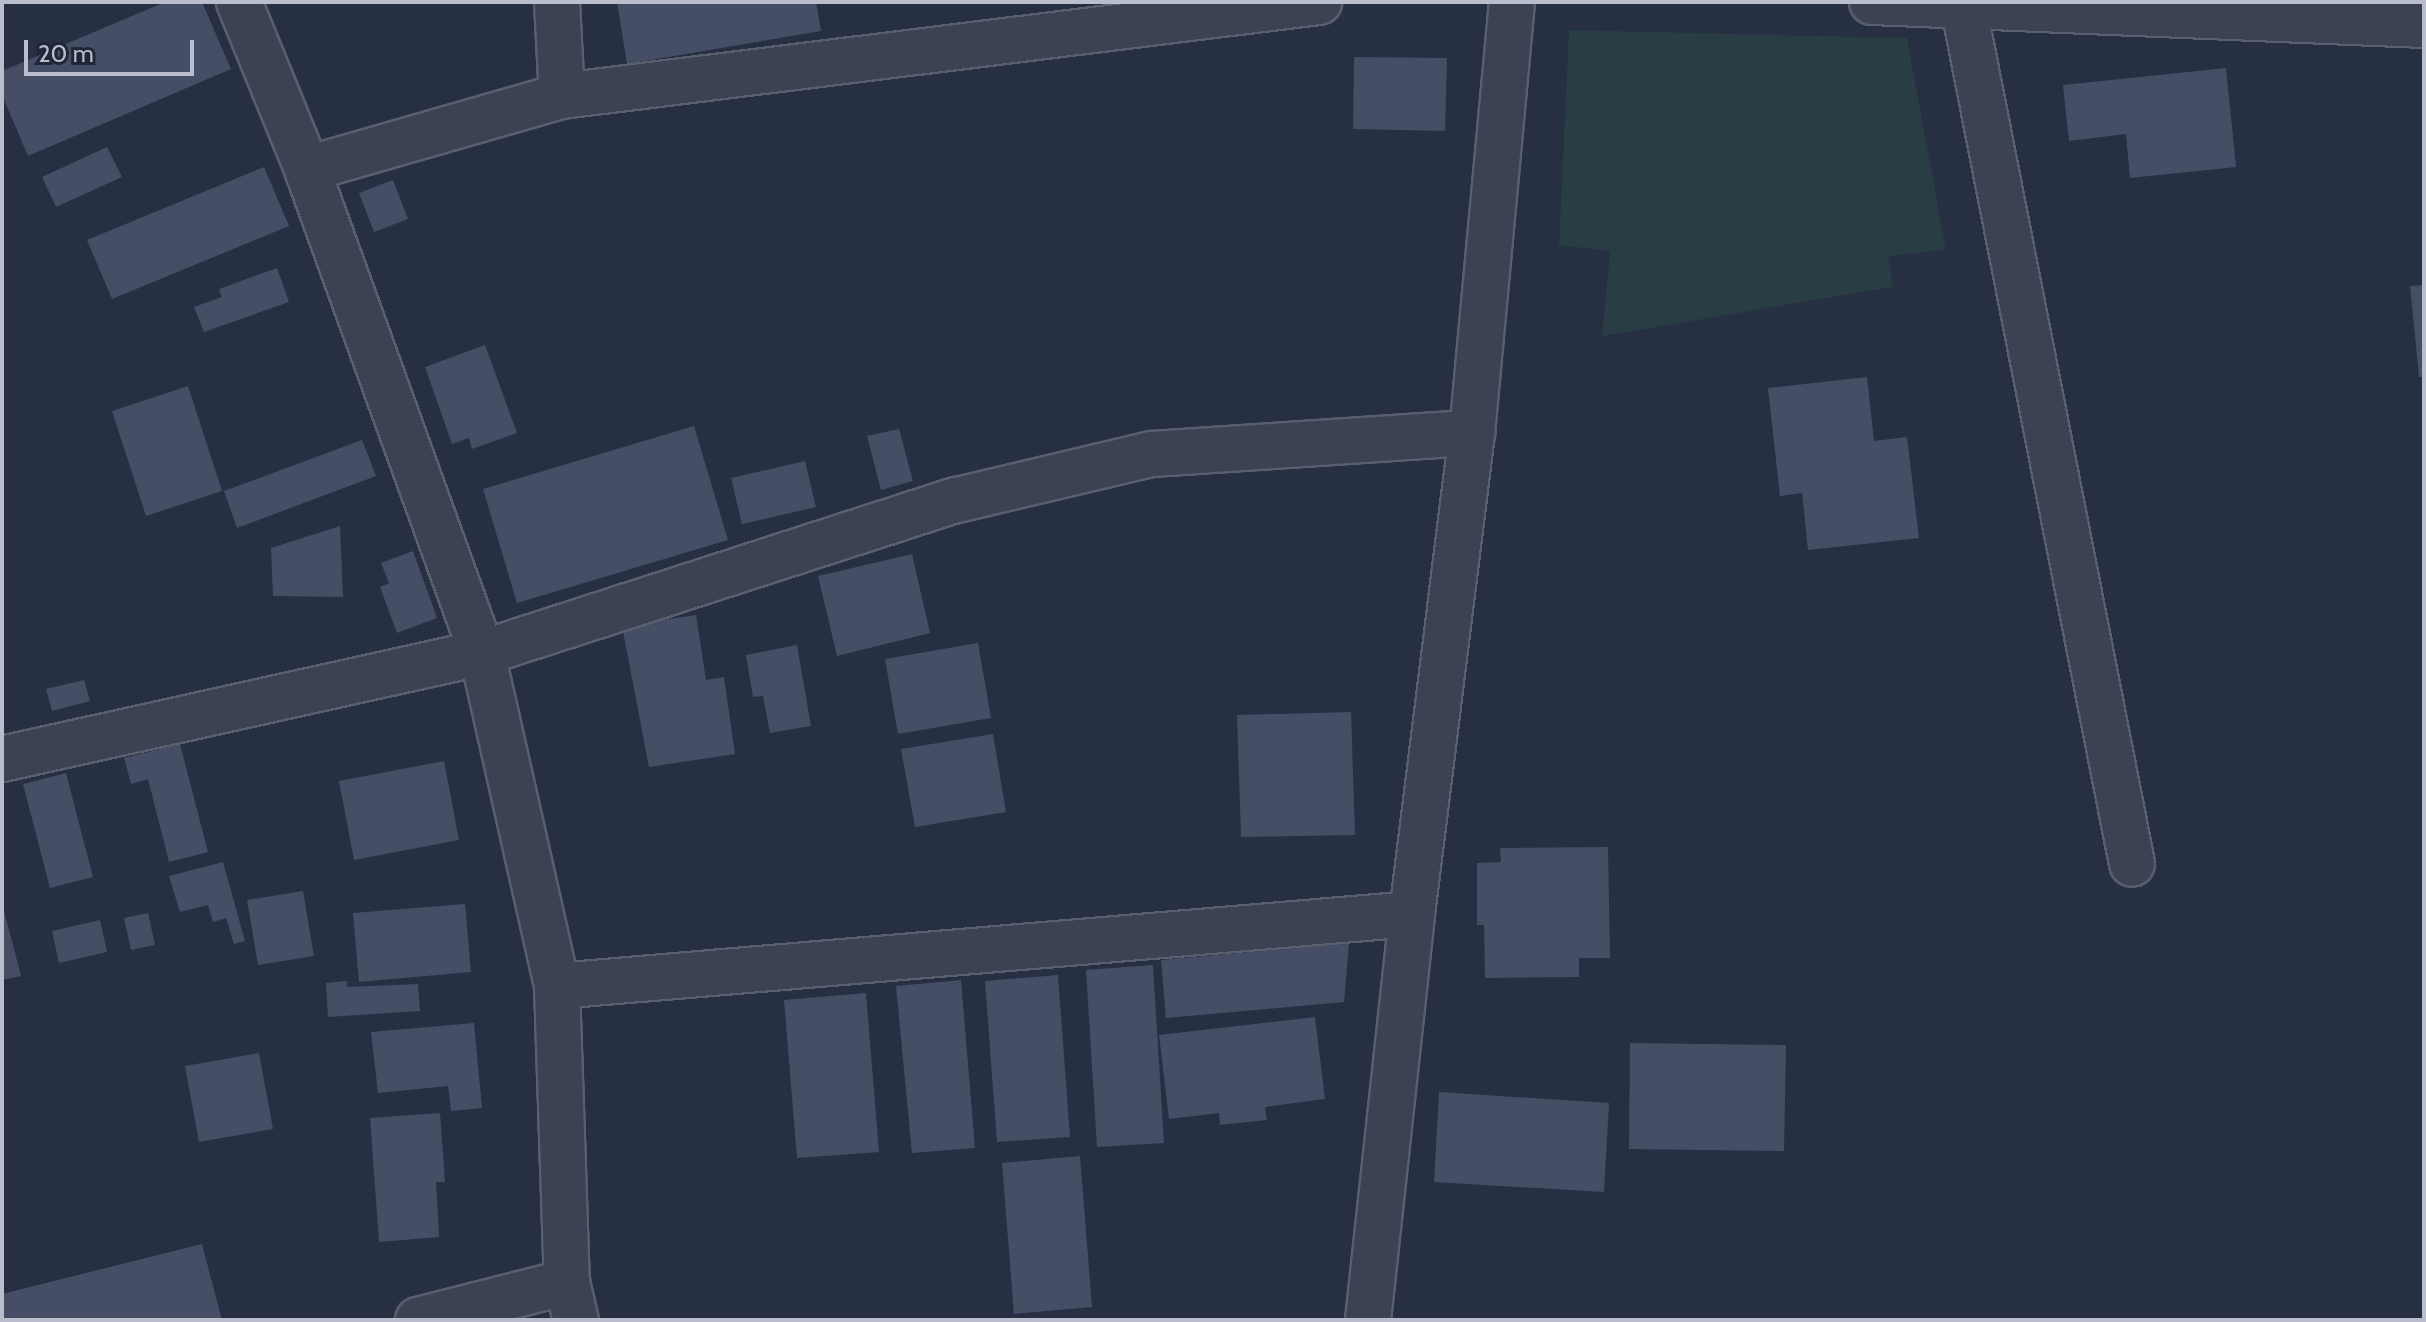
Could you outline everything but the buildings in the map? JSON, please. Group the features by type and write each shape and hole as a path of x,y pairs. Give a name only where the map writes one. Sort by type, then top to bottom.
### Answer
{"street":[{"path":"239,2 307,169 482,653 557,986 572,1301 418,1320"},
{"path":"557,2 562,96"},
{"path":"307,169 562,96 1319,2"},
{"path":"1368,1320 1412,914 1472,433 1512,2"},
{"path":"1872,2 1964,9 2424,25"},
{"path":"1964,9 2132,864"},
{"path":"2,759 482,653 957,500 1152,454 1472,433"},
{"path":"557,986 1412,914"}],"shaded area":[{"path":"1569,30 1907,38 1946,250 1888,256 1893,287 1602,336 1610,251 1559,245"}]}
